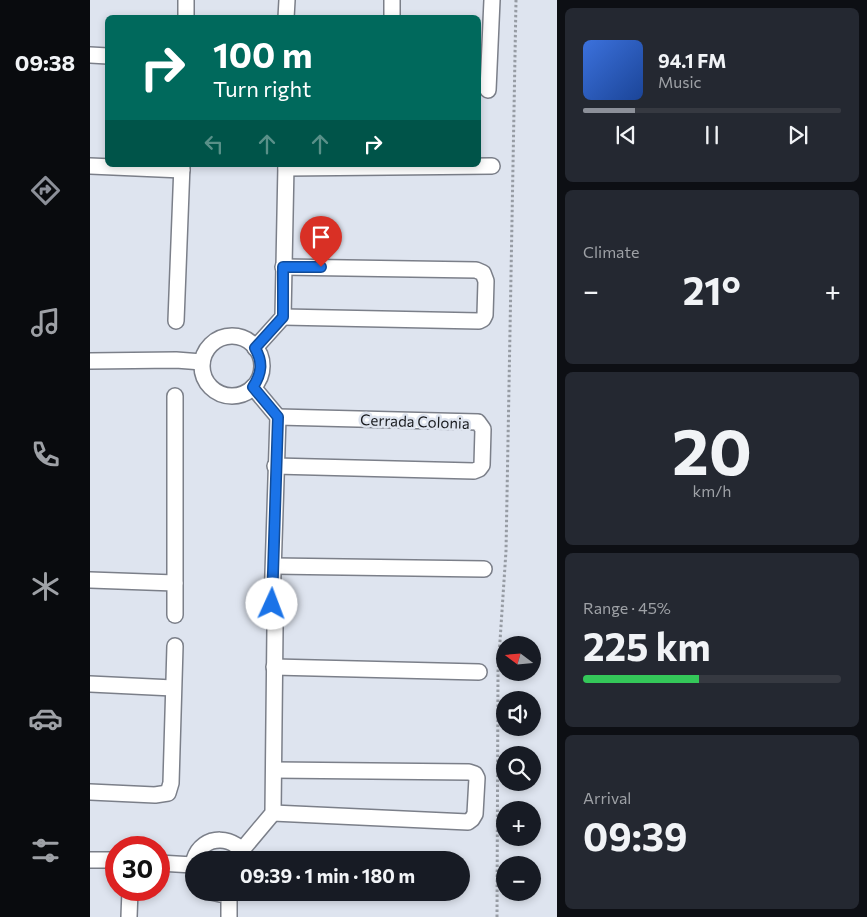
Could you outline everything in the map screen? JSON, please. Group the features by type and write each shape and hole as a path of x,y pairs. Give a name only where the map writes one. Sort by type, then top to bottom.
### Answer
{"street":[{"path":"186,0 186,15"},
{"path":"286,0 286,15"},
{"path":"392,0 392,15"},
{"path":"488,90 492,0"},
{"path":"90,55 105,56"},
{"path":"90,166 105,166"},
{"path":"481,166 492,166"},
{"path":"176,321 182,167"},
{"path":"255,348 283,317 286,167"},
{"path":"283,267 476,270 483,273 486,281 485,315 484,319 479,321 283,317"},
{"path":"229,336 239,337 248,341 255,348 260,357 262,368 259,378 253,387 246,392 228,396 211,388 203,372 202,362 205,352 211,344 229,336"},
{"path":"90,361 176,360 202,362"},
{"path":"253,387 278,417 272,604"},
{"path":"175,396 175,616"},
{"name":"Cerrada Colonia","path":"275,466 474,472 482,465 483,429 478,422 278,417"},
{"path":"274,566 484,569"},
{"path":"90,580 175,583"},
{"path":"247,851 274,814 275,628"},
{"path":"90,792 155,795 168,793 172,783 175,646"},
{"path":"274,667 479,672"},
{"path":"90,684 173,688"},
{"path":"274,770 469,772 475,774 477,778 475,814 468,822 274,814"},
{"path":"199,851 212,841 220,839 228,841 239,851"},
{"path":"90,860 105,860"},
{"path":"170,864 185,864"},
{"path":"129,917 130,901"},
{"path":"229,901 229,917"}],"path":[{"path":"497,917 498,671 506,551 516,0"}],"route":[{"path":"272,604 278,417 253,387 259,378 262,368 260,357 255,348 283,317 283,267 321,267"}]}
